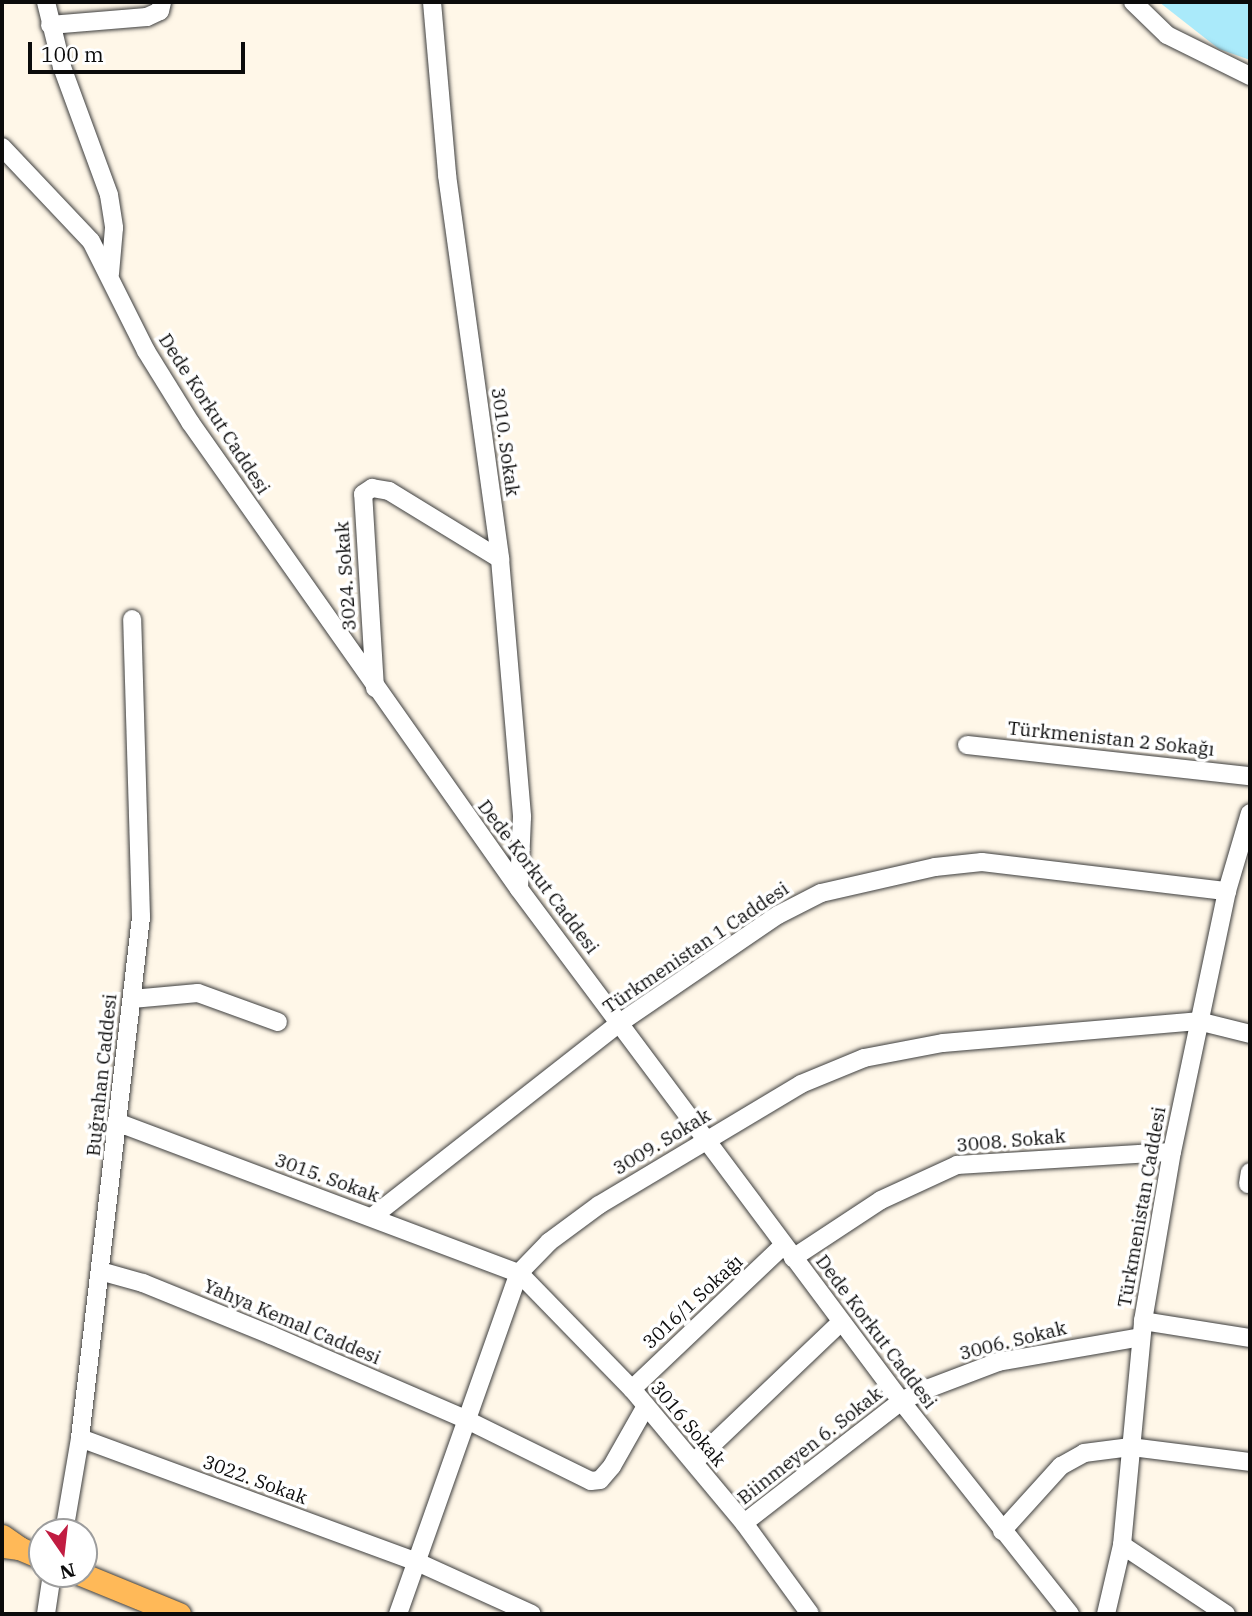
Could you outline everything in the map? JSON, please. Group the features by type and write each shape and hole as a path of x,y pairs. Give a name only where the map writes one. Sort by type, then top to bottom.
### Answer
{"main road":[{"path":"7,1543 28,1552"},
{"path":"98,1581 179,1614"}],"street":[{"path":"46,2 50,25 109,195 114,228 110,274"},
{"path":"50,25 147,17 160,11 162,2"},
{"name":"3010. Sokak","path":"432,2 447,175 500,559 522,817 519,889"},
{"path":"1133,2 1167,35 1250,76"},
{"name":"Dede Korkut Caddesi","path":"2,147 83,230 110,274 177,402 375,688 519,889 621,1022 901,1401 1070,1614"},
{"name":"3024. Sokak","path":"375,688 363,494 372,488 389,491 500,559"},
{"name":"Buğrahan Caddesi","path":"66,1518 80,1438 119,1123 143,894 131,670 132,619"},
{"name":"Türkmenistan 2 Sokağı","path":"967,745 1250,776"},
{"name":"Türkmenistan Caddesi","path":"1106,1614 1122,1545 1142,1329 1172,1152 1227,891 1250,813"},
{"name":"Türkmenistan 1 Caddesi","path":"372,1217 621,1022 778,915 846,885 982,862 1227,891"},
{"path":"132,999 198,993 278,1022"},
{"name":"3009. Sokak","path":"398,1614 519,1273 568,1228 708,1139 801,1084 864,1058 997,1037 1198,1021 1250,1034"},
{"name":"3015. Sokak","path":"119,1123 519,1273"},
{"name":"3008. Sokak","path":"789,1252 881,1200 957,1165 1172,1152"},
{"name":"3016/1 Sokağı","path":"632,1389 789,1252"},
{"name":"Yahya Kemal Caddesi","path":"100,1271 172,1294 466,1419 591,1481 600,1480 612,1466 646,1406"},
{"name":"3016 Sokak","path":"519,1273 632,1389 744,1523 810,1614"},
{"path":"694,1462 841,1322"},
{"name":"3006. Sokak","path":"901,1401 998,1362 1142,1329 1250,1338"},
{"name":"Biinmeyen 6. Sokak","path":"744,1523 901,1401"},
{"name":"3022. Sokak","path":"80,1438 415,1561 532,1614"},
{"path":"1002,1531 1072,1458 1131,1447 1250,1462"},
{"path":"1122,1545 1226,1614"},
{"path":"46,1614 50,1588"}],"water":[{"path":"1159,2 1250,2 1250,60 1219,49"}]}
